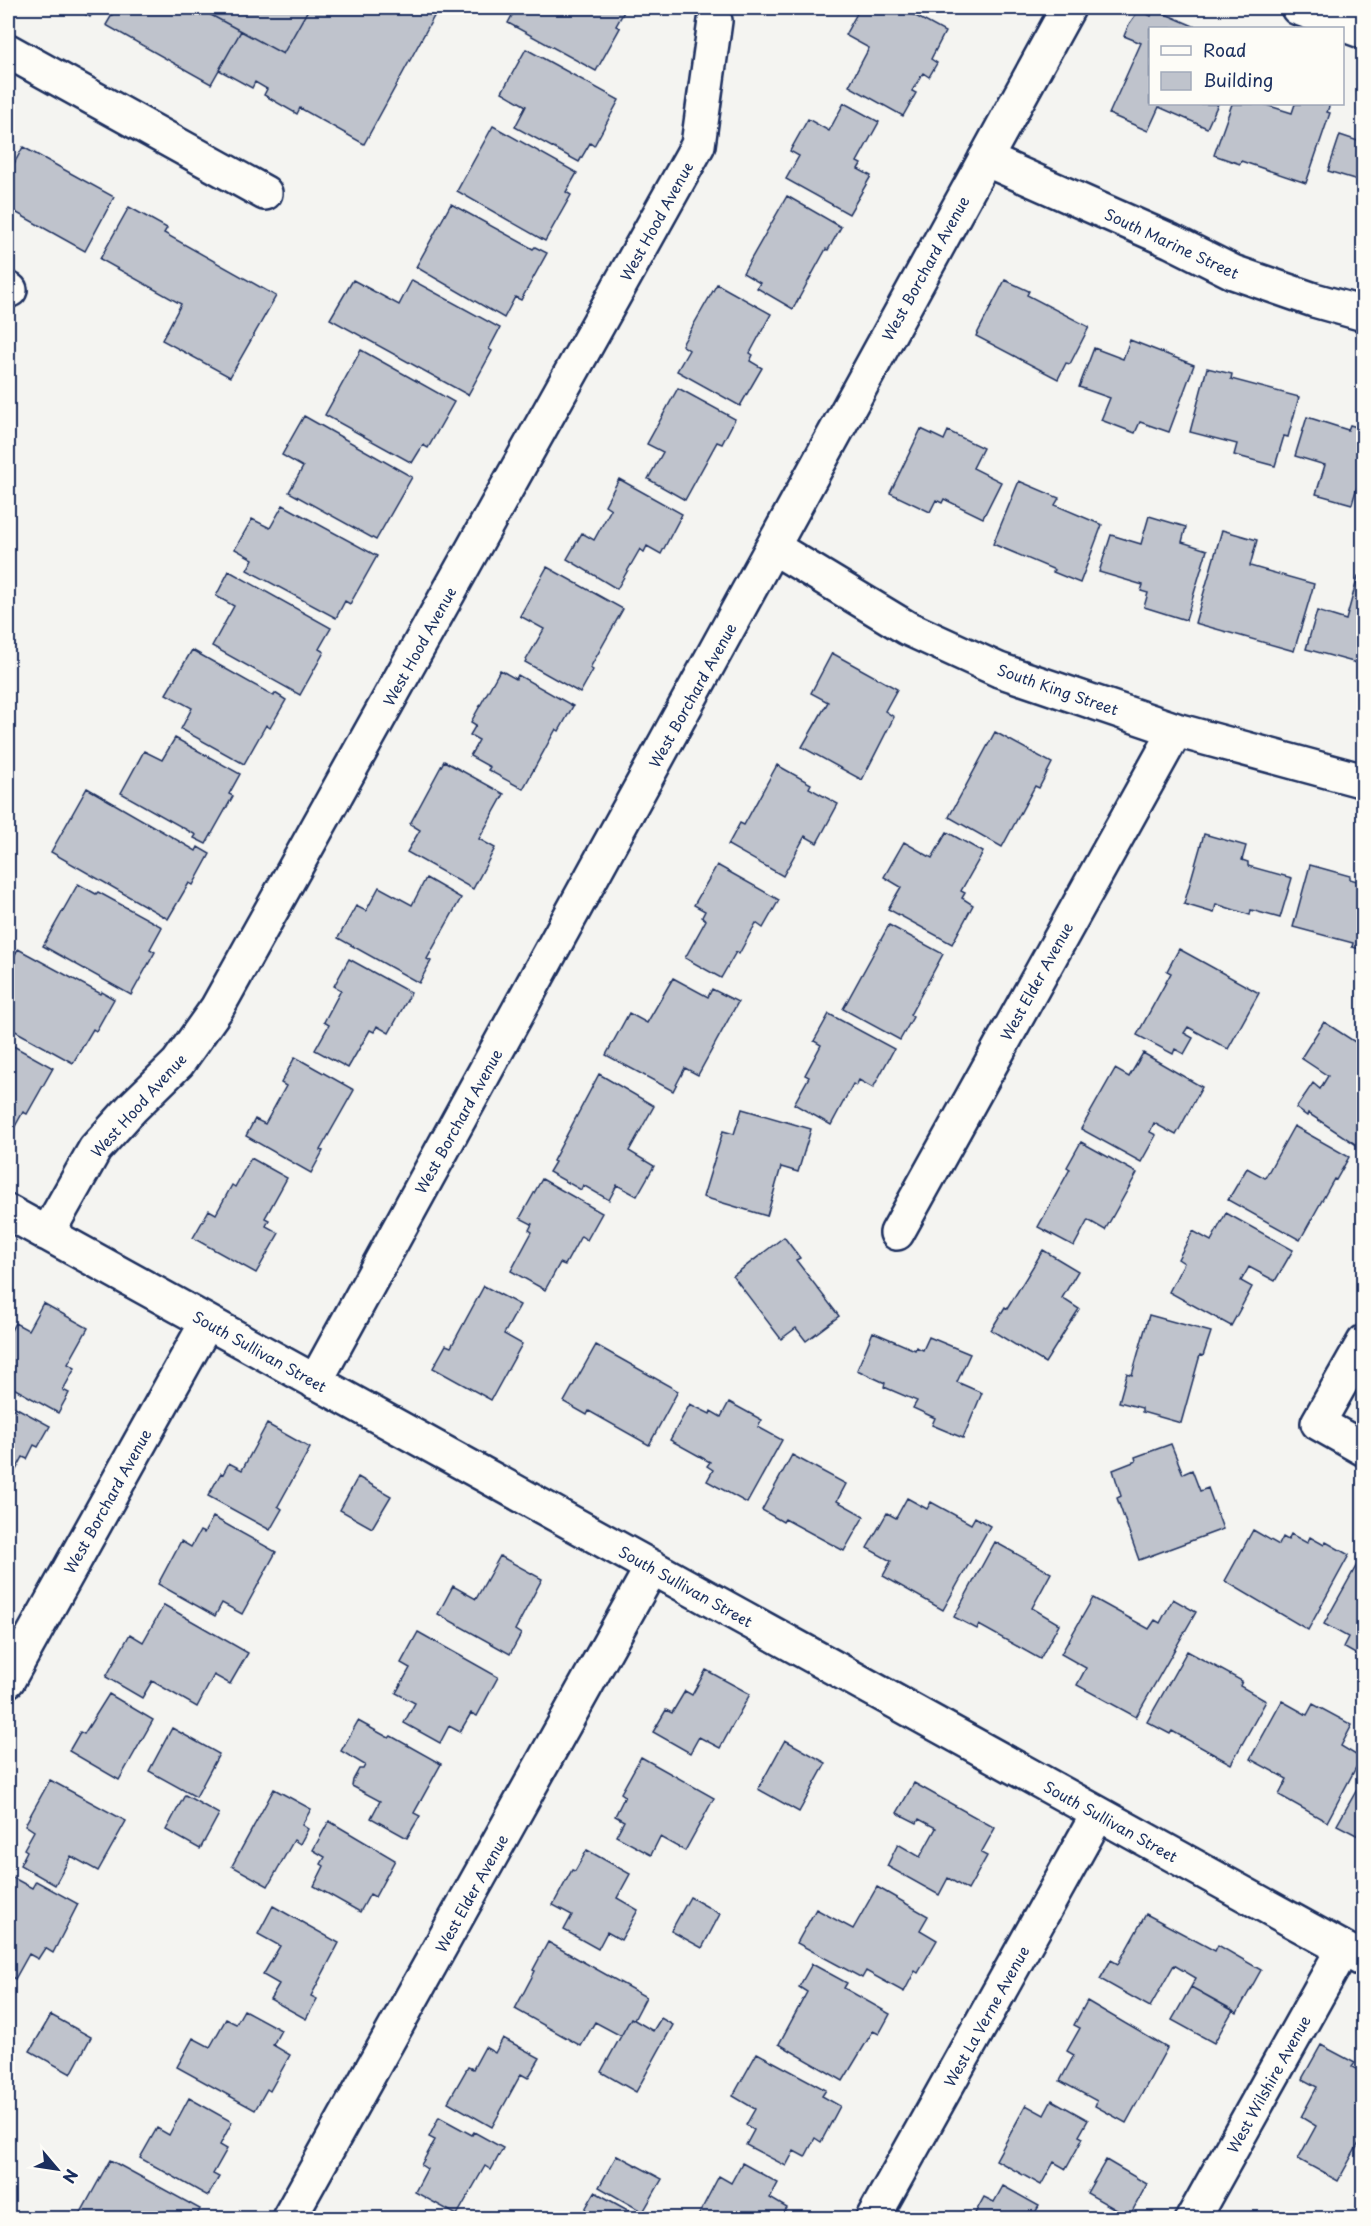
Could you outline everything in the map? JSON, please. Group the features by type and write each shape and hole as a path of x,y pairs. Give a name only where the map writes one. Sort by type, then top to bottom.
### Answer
{"street":[{"name":"West Borchard Avenue","path":"315,1382 1068,8"},
{"path":"1298,8 1364,32"},
{"name":"West Hood Avenue","path":"47,1234 95,1149 178,1063 217,1008 698,145 715,21"},
{"path":"8,51 264,193"},
{"name":"South Marine Street","path":"985,159 1171,241 1233,272 1314,300 1364,314"},
{"name":"South King Street","path":"773,547 917,633 999,670 1176,730 1364,781"},
{"name":"West Elder Avenue","path":"897,1233 1176,730"},
{"name":"South Sullivan Street","path":"8,1212 1353,1955"},
{"name":"West Borchard Avenue","path":"8,1680 207,1322"},
{"path":"1364,1342 1318,1423 1364,1449"},
{"name":"West Elder Avenue","path":"289,2218 652,1567"},
{"name":"West La Verne Avenue","path":"873,2218 1098,1814"},
{"name":"West Wilshire Avenue","path":"1193,2218 1353,1955"}],"building":[{"path":"74,8 95,8 90,17"},
{"path":"116,8 198,8 241,31 211,84 106,25"},
{"path":"198,8 309,8 283,54"},
{"path":"309,8 438,9 364,144 300,108 297,114 264,95 267,89 255,82 252,88 219,70 241,31 283,54"},
{"path":"516,8 626,8 616,26 620,28 596,71 508,23"},
{"path":"860,8 901,8 945,32 931,59 937,63 929,77 923,73 912,91 916,93 903,116 849,86 869,48 845,35"},
{"path":"1154,9 1196,27 1149,27 1149,105 1218,105 1207,128 1159,107 1148,131 1109,114 1141,43 1124,36 1129,24 1139,10 1151,16"},
{"path":"526,49 619,100 594,146 590,143 579,162 515,127 526,106 502,92"},
{"path":"844,103 879,122 857,162 861,164 858,169 871,176 849,214 786,179 799,156 790,151 808,119 829,131"},
{"path":"1232,105 1266,105 1292,113 1295,105 1330,105 1327,112 1330,113 1306,183 1241,161 1240,164 1214,155"},
{"path":"493,126 577,173 566,192 571,195 545,241 457,191"},
{"path":"1340,135 1364,143 1364,182 1328,171"},
{"path":"23,147 114,197 85,251 8,208 8,175"},
{"path":"787,196 841,227 828,250 826,249 793,309 757,288 760,283 743,273"},
{"path":"451,204 533,249 535,247 547,253 521,300 515,297 504,318 416,267"},
{"path":"129,207 167,228 164,233 276,296 230,377 162,340 181,304 100,259"},
{"path":"353,280 399,305 412,280 500,328 489,349 492,351 468,395 330,319"},
{"path":"1005,280 1029,291 1027,295 1089,327 1070,364 1066,363 1058,379 976,336"},
{"path":"717,284 771,314 750,353 753,355 750,361 762,368 740,406 677,371 689,350 682,345"},
{"path":"1130,340 1194,365 1169,432 1140,422 1135,433 1101,420 1110,398 1079,387 1094,348 1123,359"},
{"path":"361,350 454,402 428,448 423,445 412,463 325,415"},
{"path":"1207,368 1232,374 1231,379 1299,397 1288,437 1284,436 1275,466 1234,455 1237,444 1190,432"},
{"path":"678,388 735,419 722,444 717,442 685,500 648,479 663,452 647,444"},
{"path":"1364,414 1364,489 1357,487 1352,504 1316,494 1325,465 1295,456 1307,417 1348,430 1350,425 1357,427"},
{"path":"304,416 412,477 376,540 289,492 303,467 282,455"},
{"path":"921,429 944,440 948,431 983,448 973,468 1001,482 983,518 944,499 942,503 936,500 930,512 890,493"},
{"path":"619,479 682,514 661,554 647,546 644,552 640,549 617,589 567,559 582,533 594,540 611,509 605,505"},
{"path":"1019,481 1059,498 1055,505 1102,525 1080,583 993,544"},
{"path":"283,505 377,556 350,604 345,601 336,618 247,570 253,559 235,549 252,519 270,528"},
{"path":"1149,516 1186,527 1182,542 1207,550 1186,620 1144,607 1148,593 1141,591 1143,585 1099,572 1111,535 1141,544"},
{"path":"1222,530 1257,540 1250,566 1314,584 1294,651 1195,623"},
{"path":"547,567 623,609 590,668 593,670 580,693 525,662 544,629 520,616"},
{"path":"229,571 331,628 319,649 324,652 300,695 212,646 234,606 216,596"},
{"path":"1358,576 1364,577 1364,665 1306,649 1317,611 1346,620"},
{"path":"192,650 274,696 275,693 286,700 270,728 266,725 244,764 181,729 192,708 166,694"},
{"path":"832,653 897,689 885,711 894,717 862,780 802,747 828,702 811,693"},
{"path":"500,670 516,679 518,675 573,706 559,731 556,729 523,789 488,770 490,767 470,756 479,740 470,735 476,725 471,722"},
{"path":"995,732 1052,763 1039,788 1035,786 1002,847 949,817"},
{"path":"175,738 240,774 229,794 233,796 206,844 194,838 196,835 121,793 144,751 162,760"},
{"path":"444,761 504,794 479,839 495,848 473,889 407,852 420,830 410,824"},
{"path":"777,765 811,784 809,788 838,804 817,843 805,836 783,876 728,845 740,823 744,825"},
{"path":"87,788 196,851 198,847 210,854 193,885 189,883 168,919 51,852"},
{"path":"947,832 983,852 961,891 965,893 962,898 973,905 952,944 888,909 901,887 884,877 904,842 932,858"},
{"path":"1204,834 1246,846 1242,860 1248,862 1248,866 1292,878 1280,918 1251,910 1250,915 1216,904 1214,913 1184,904"},
{"path":"717,865 779,900 763,928 756,923 739,954 736,952 721,978 685,958 706,920 702,917 705,911 694,905"},
{"path":"1310,865 1350,876 1350,879 1364,883 1364,950 1352,947 1353,943 1293,927"},
{"path":"426,878 461,898 427,959 431,961 419,983 338,938 356,906 366,911 379,887 412,905"},
{"path":"78,884 96,894 98,892 162,927 150,949 155,952 131,995 43,946"},
{"path":"889,925 943,954 910,1015 913,1017 900,1040 843,1009"},
{"path":"18,949 114,999 96,1031 93,1029 73,1063 8,1027 8,968"},
{"path":"1179,949 1259,993 1228,1049 1188,1027 1184,1033 1193,1038 1184,1054 1175,1049 1173,1054 1137,1035 1171,973 1167,971"},
{"path":"349,959 411,993 389,1033 377,1026 374,1032 370,1030 348,1068 315,1050 329,1025 324,1022 341,990 334,986"},
{"path":"673,978 708,997 712,989 738,1002 698,1075 685,1068 673,1091 606,1055 629,1013 647,1023"},
{"path":"829,1014 894,1049 873,1088 859,1080 856,1086 853,1084 831,1125 794,1104 809,1077 805,1075 821,1045 814,1041"},
{"path":"1324,1022 1355,1042 1360,1034 1364,1036 1364,1138 1358,1146 1308,1113 1307,1116 1296,1108 1313,1083 1320,1089 1328,1076 1301,1058"},
{"path":"8,1043 53,1068 27,1114 23,1112 13,1130 8,1127"},
{"path":"1143,1053 1202,1087 1176,1135 1154,1123 1150,1132 1156,1135 1141,1162 1081,1129 1115,1069 1129,1077"},
{"path":"295,1057 354,1090 320,1150 323,1151 311,1173 246,1136 255,1119 265,1124 286,1086 281,1083"},
{"path":"599,1074 654,1106 629,1151 654,1166 637,1196 617,1185 609,1200 583,1185 581,1190 549,1172"},
{"path":"742,1109 811,1129 798,1172 781,1167 767,1216 703,1197 723,1131 734,1134"},
{"path":"1294,1126 1349,1157 1300,1240 1228,1200 1247,1168 1265,1178"},
{"path":"1081,1142 1137,1173 1105,1230 1088,1220 1074,1246 1038,1227 1070,1169 1067,1167"},
{"path":"251,1158 287,1178 265,1218 269,1220 266,1226 279,1233 256,1273 193,1238 209,1210 216,1214 232,1185 235,1187"},
{"path":"542,1179 602,1213 587,1240 581,1236 565,1265 560,1263 545,1290 511,1271 532,1232 529,1230 532,1224 520,1218"},
{"path":"1226,1213 1293,1250 1275,1281 1249,1267 1241,1281 1252,1287 1231,1326 1169,1292 1184,1263 1178,1259 1193,1231 1211,1241"},
{"path":"784,1237 800,1258 796,1260 839,1316 806,1341 796,1328 781,1339 733,1276"},
{"path":"1043,1250 1078,1271 1062,1298 1079,1309 1045,1363 991,1330 1005,1307 1007,1309"},
{"path":"484,1286 520,1305 504,1334 522,1344 491,1400 433,1368 446,1345 451,1347"},
{"path":"43,1303 88,1328 68,1364 75,1368 63,1390 69,1393 58,1413 8,1385 8,1336 15,1323 28,1330"},
{"path":"1149,1315 1211,1332 1203,1356 1200,1355 1181,1423 1142,1412 1142,1408 1119,1402 1127,1373 1132,1375"},
{"path":"873,1332 915,1350 916,1347 923,1350 929,1337 970,1354 957,1382 982,1393 963,1438 932,1425 935,1418 913,1408 917,1401 884,1387 885,1383 857,1370"},
{"path":"596,1345 678,1391 649,1445 589,1411 587,1415 564,1402"},
{"path":"729,1402 762,1420 758,1427 782,1440 747,1503 707,1481 713,1470 707,1466 710,1462 670,1440 690,1404 721,1417"},
{"path":"8,1406 13,1409 15,1407 50,1426 38,1447 34,1445 27,1459 23,1457 10,1481 8,1480"},
{"path":"267,1424 310,1448 278,1506 282,1509 270,1530 208,1496 229,1463 242,1470"},
{"path":"1171,1444 1183,1474 1192,1470 1200,1491 1208,1488 1223,1529 1139,1560 1117,1498 1121,1496 1113,1470 1136,1461 1135,1457"},
{"path":"792,1455 846,1484 837,1501 864,1516 844,1551 785,1519 783,1522 762,1510"},
{"path":"358,1477 391,1496 372,1528 340,1510"},
{"path":"907,1498 927,1509 931,1502 971,1524 975,1517 990,1526 943,1610 883,1576 891,1561 867,1548 887,1513 896,1518"},
{"path":"213,1517 276,1552 242,1614 222,1603 215,1616 158,1584 181,1541 191,1547 200,1531 204,1533"},
{"path":"1253,1530 1279,1545 1283,1537 1288,1540 1291,1534 1307,1543 1310,1537 1324,1545 1326,1542 1349,1555 1308,1630 1225,1581"},
{"path":"995,1542 1051,1573 1032,1608 1059,1624 1040,1659 979,1625 977,1629 954,1617"},
{"path":"500,1556 542,1579 515,1630 521,1634 510,1654 438,1614 453,1586 476,1599"},
{"path":"1359,1561 1364,1564 1364,1659 1343,1647 1348,1637 1324,1624"},
{"path":"1093,1598 1149,1629 1155,1620 1160,1623 1173,1599 1196,1612 1136,1717 1077,1685 1086,1668 1061,1654"},
{"path":"164,1605 248,1653 230,1684 214,1675 197,1707 152,1681 142,1698 106,1677 130,1634 143,1642"},
{"path":"418,1632 498,1677 477,1716 471,1713 460,1732 449,1726 440,1743 404,1723 415,1703 396,1693 410,1668 401,1663"},
{"path":"1187,1651 1242,1681 1240,1686 1266,1701 1231,1764 1172,1731 1170,1734 1147,1722"},
{"path":"706,1670 750,1694 720,1748 699,1737 690,1753 653,1732 666,1710 672,1713 685,1691 692,1695"},
{"path":"109,1694 153,1720 119,1780 69,1751 80,1732 84,1734"},
{"path":"1282,1701 1307,1715 1313,1704 1352,1725 1341,1746 1361,1758 1327,1822 1279,1795 1287,1779 1250,1759"},
{"path":"358,1721 389,1738 391,1736 441,1764 414,1813 420,1816 407,1838 371,1818 380,1801 352,1786 359,1769 363,1769 365,1765 341,1751"},
{"path":"172,1728 219,1754 196,1797 149,1771"},
{"path":"785,1740 826,1763 799,1812 758,1789"},
{"path":"641,1757 714,1798 685,1851 660,1837 651,1855 616,1836 624,1821 615,1816 625,1796 621,1793"},
{"path":"1364,1777 1364,1839 1337,1825"},
{"path":"50,1780 126,1821 98,1871 71,1856 55,1885 20,1865 27,1851 24,1849 34,1831 25,1825"},
{"path":"914,1783 995,1828 981,1853 987,1856 968,1890 948,1878 939,1895 887,1866 898,1844 920,1857 936,1828 919,1819 917,1823 897,1813"},
{"path":"274,1789 311,1809 302,1825 308,1829 300,1844 294,1840 268,1886 232,1866"},
{"path":"185,1795 219,1814 200,1849 166,1830"},
{"path":"329,1821 395,1860 375,1897 370,1894 360,1912 314,1886 324,1866 321,1864 325,1857 313,1850"},
{"path":"587,1850 630,1874 617,1898 638,1910 621,1940 607,1932 598,1949 564,1930 572,1915 553,1905 572,1870 575,1871"},
{"path":"8,1875 32,1888 36,1881 78,1904 53,1953 45,1948 38,1959 29,1954 15,1979 8,1975"},
{"path":"877,1887 928,1916 920,1930 937,1940 918,1973 915,1971 904,1992 866,1971 862,1978 797,1943 816,1909 853,1929"},
{"path":"690,1897 720,1914 702,1948 671,1931"},
{"path":"273,1906 339,1943 311,1996 317,1999 306,2019 270,1999 279,1984 263,1975 280,1946 258,1934"},
{"path":"1146,1914 1215,1951 1218,1945 1261,1970 1237,2013 1191,1987 1196,1978 1174,1965 1150,2007 1100,1979 1111,1960 1118,1964"},
{"path":"548,1942 646,1997 634,2020 631,2018 621,2036 595,2022 581,2046 515,2009"},
{"path":"812,1964 847,1983 844,1988 890,2014 879,2034 873,2031 843,2081 779,2044 807,1992 799,1987"},
{"path":"1191,1987 1233,2010 1214,2043 1172,2020"},
{"path":"1087,2001 1167,2048 1126,2123 1095,2106 1097,2101 1060,2081 1074,2055 1067,2051 1080,2028 1074,2025"},
{"path":"244,2010 281,2030 273,2045 290,2055 270,2091 267,2089 255,2110 177,2067 193,2038 210,2047 226,2019 236,2024"},
{"path":"51,2015 91,2037 71,2074 30,2051"},
{"path":"631,2018 653,2031 661,2018 673,2025 636,2092 601,2072"},
{"path":"503,2038 540,2058 528,2078 521,2074 492,2127 448,2102 468,2067 473,2069 485,2047 495,2053"},
{"path":"1321,2045 1355,2063 1352,2067 1364,2073 1364,2134 1338,2181 1298,2159 1316,2126 1301,2117 1317,2087 1302,2079"},
{"path":"757,2053 826,2090 822,2096 840,2106 821,2142 815,2138 805,2157 794,2151 786,2166 746,2145 754,2130 746,2125 755,2109 733,2096"},
{"path":"189,2098 232,2122 220,2145 227,2149 213,2174 219,2177 208,2196 140,2158 157,2128 169,2135"},
{"path":"1052,2100 1088,2120 1079,2136 1083,2138 1066,2169 1054,2162 1041,2185 996,2160 1026,2105 1044,2115"},
{"path":"439,2117 472,2135 474,2132 503,2148 491,2170 485,2166 457,2215 415,2192 427,2169 421,2165 435,2140 429,2137"},
{"path":"617,2155 662,2179 643,2212 599,2187"},
{"path":"110,2160 200,2209 195,2218 78,2218"},
{"path":"1106,2160 1147,2184 1129,2217 1087,2193"},
{"path":"742,2163 778,2183 770,2198 787,2208 781,2218 703,2218 698,2216 719,2176 731,2183"},
{"path":"1003,2186 1039,2206 1032,2218 965,2218 968,2214 973,2217 984,2197 994,2202"},
{"path":"595,2192 642,2218 580,2218"},
{"path":"405,2213 416,2218 402,2218"}]}
